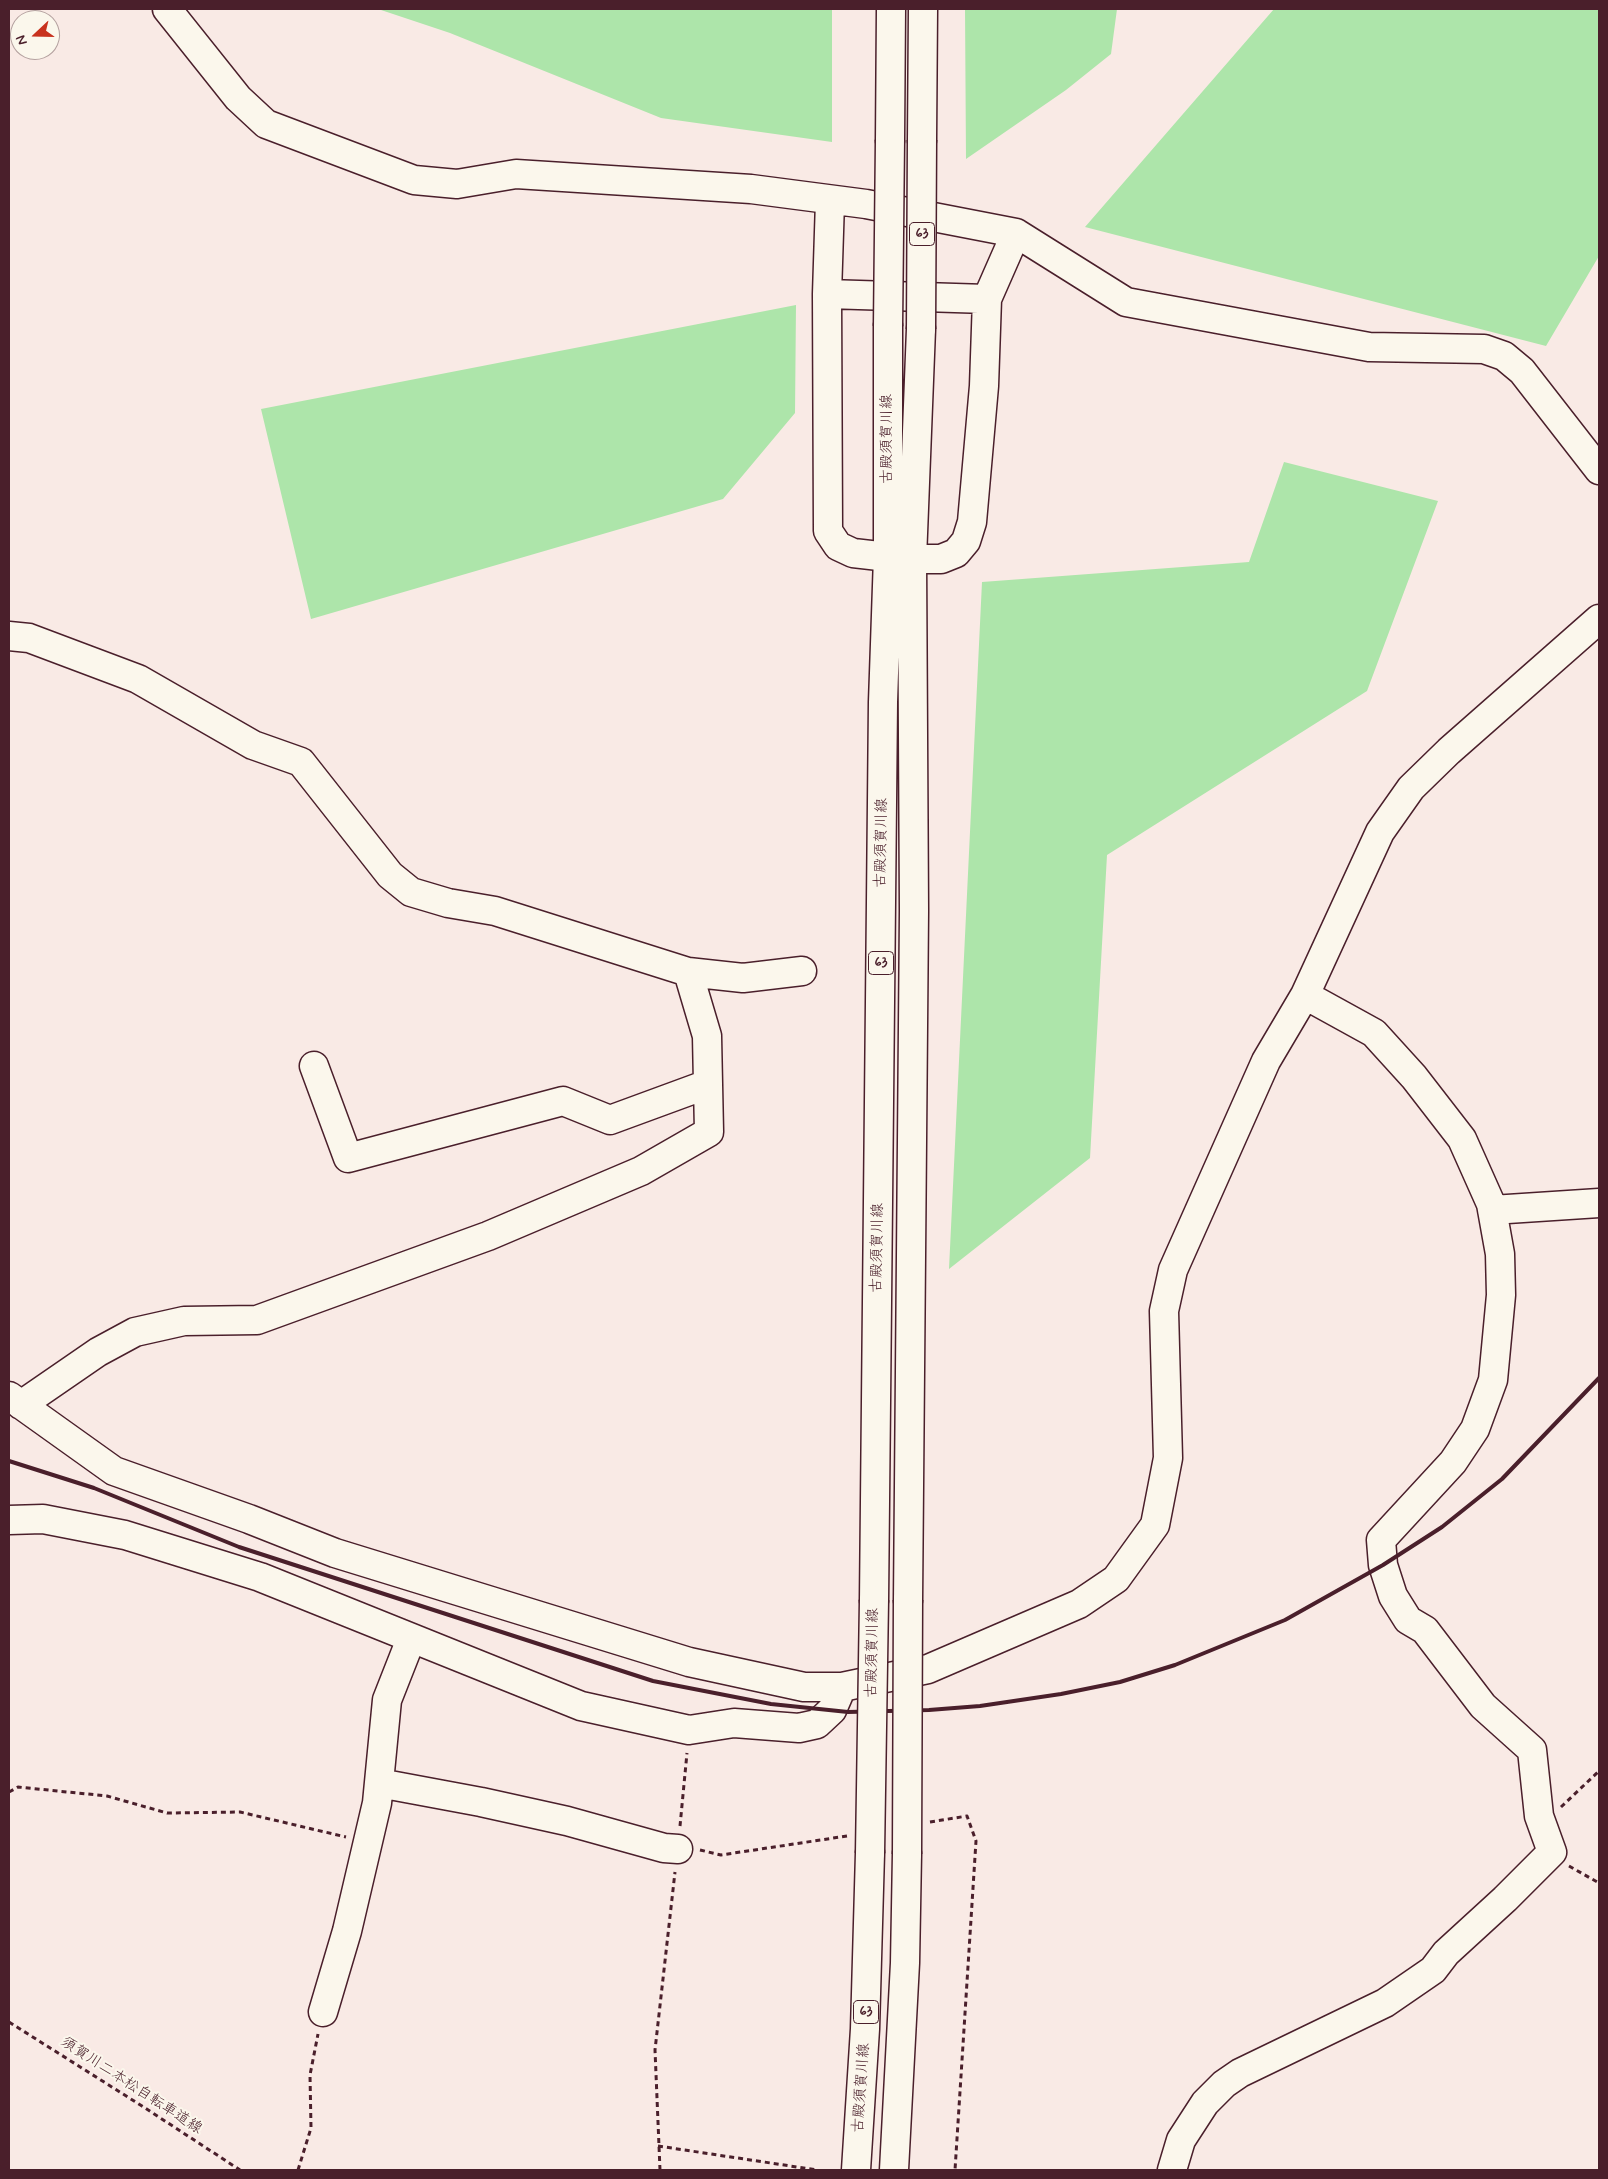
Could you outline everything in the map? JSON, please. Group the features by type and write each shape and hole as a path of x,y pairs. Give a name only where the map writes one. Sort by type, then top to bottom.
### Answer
{"street":[{"path":"167,9 238,98 266,124 414,180 457,184 516,174 751,189 830,201 866,204 1016,233 1126,302 1369,347 1484,349 1504,356 1522,371 1599,470"},
{"name":"63","path":"888,326 891,9"},
{"name":"63","path":"921,328 923,9"},
{"path":"830,201 827,294 828,531 838,546 853,553 900,558 941,559 956,553 966,541 972,522 982,406 987,299 1016,233"},
{"path":"827,294 987,299"},
{"name":"古殿須賀川線","path":"888,326 900,558 914,911 907,1854 905,1973 894,2170"},
{"name":"古殿須賀川線","path":"856,2170 866,2029 870,1853 883,693 900,558 921,328"},
{"path":"688,972 707,1036 709,1132 641,1171 488,1236 257,1320 184,1321 135,1332 15,1400 114,1471 249,1519 335,1553 689,1662 804,1687 842,1687 928,1669 1078,1604 1116,1579 1155,1525 1168,1458 1164,1311 1173,1270 1266,1061 1305,995 1380,832 1411,788 1599,619"},
{"path":"9,636 29,638 138,679 253,745 301,762 390,875 411,892 448,903 495,910 688,972 742,978 802,971"},
{"path":"1172,2170 1181,2140 1205,2103 1224,2084 1240,2073 1385,2003 1433,1970 1446,1953 1505,1899 1552,1852 1539,1816 1532,1750 1483,1706 1425,1630 1408,1620 1391,1588 1383,1565 1381,1540 1452,1462 1475,1429 1493,1380 1502,1295 1500,1254 1492,1204 1462,1139 1414,1077 1374,1033 1305,995"},
{"path":"314,1066 348,1158 563,1101 610,1120 708,1084"},
{"path":"1492,1210 1599,1203"},
{"path":"9,1520 43,1519 125,1535 260,1577 581,1706 688,1730 734,1723 799,1728 817,1724 832,1710 842,1687"},
{"path":"323,2012 347,1931 377,1803 387,1700 411,1638"},
{"path":"378,1784 481,1802 567,1821 664,1848 678,1849"}],"path":[{"path":"660,2170 655,2050 678,1849 688,1730"},
{"path":"1543,1825 1599,1771"},
{"path":"9,1792 18,1787 107,1796 167,1813 240,1812 367,1842"},
{"path":"1552,1852 1568,1865 1599,1883"},
{"path":"298,2170 311,2128 310,2075 323,2012"},
{"name":"須賀川二本松自転車道線","path":"9,2022 240,2170"},
{"path":"658,2146 818,2170"}],"green space":[{"path":"378,9 832,9 832,142 661,118 450,33"},
{"path":"965,9 1117,9 1111,54 1066,90 966,159"},
{"path":"1274,9 1599,9 1599,256 1546,346 1085,227"},
{"path":"796,305 795,413 723,499 311,619 261,409"},
{"path":"1284,462 1438,501 1367,691 1107,855 1090,1158 949,1269 982,582 1249,562"}],"railway":[{"path":"9,1461 94,1488 239,1547 653,1681 771,1704 848,1712 929,1710 980,1706 1061,1694 1120,1682 1175,1665 1285,1620 1383,1565 1442,1527 1502,1479 1599,1378"}]}
